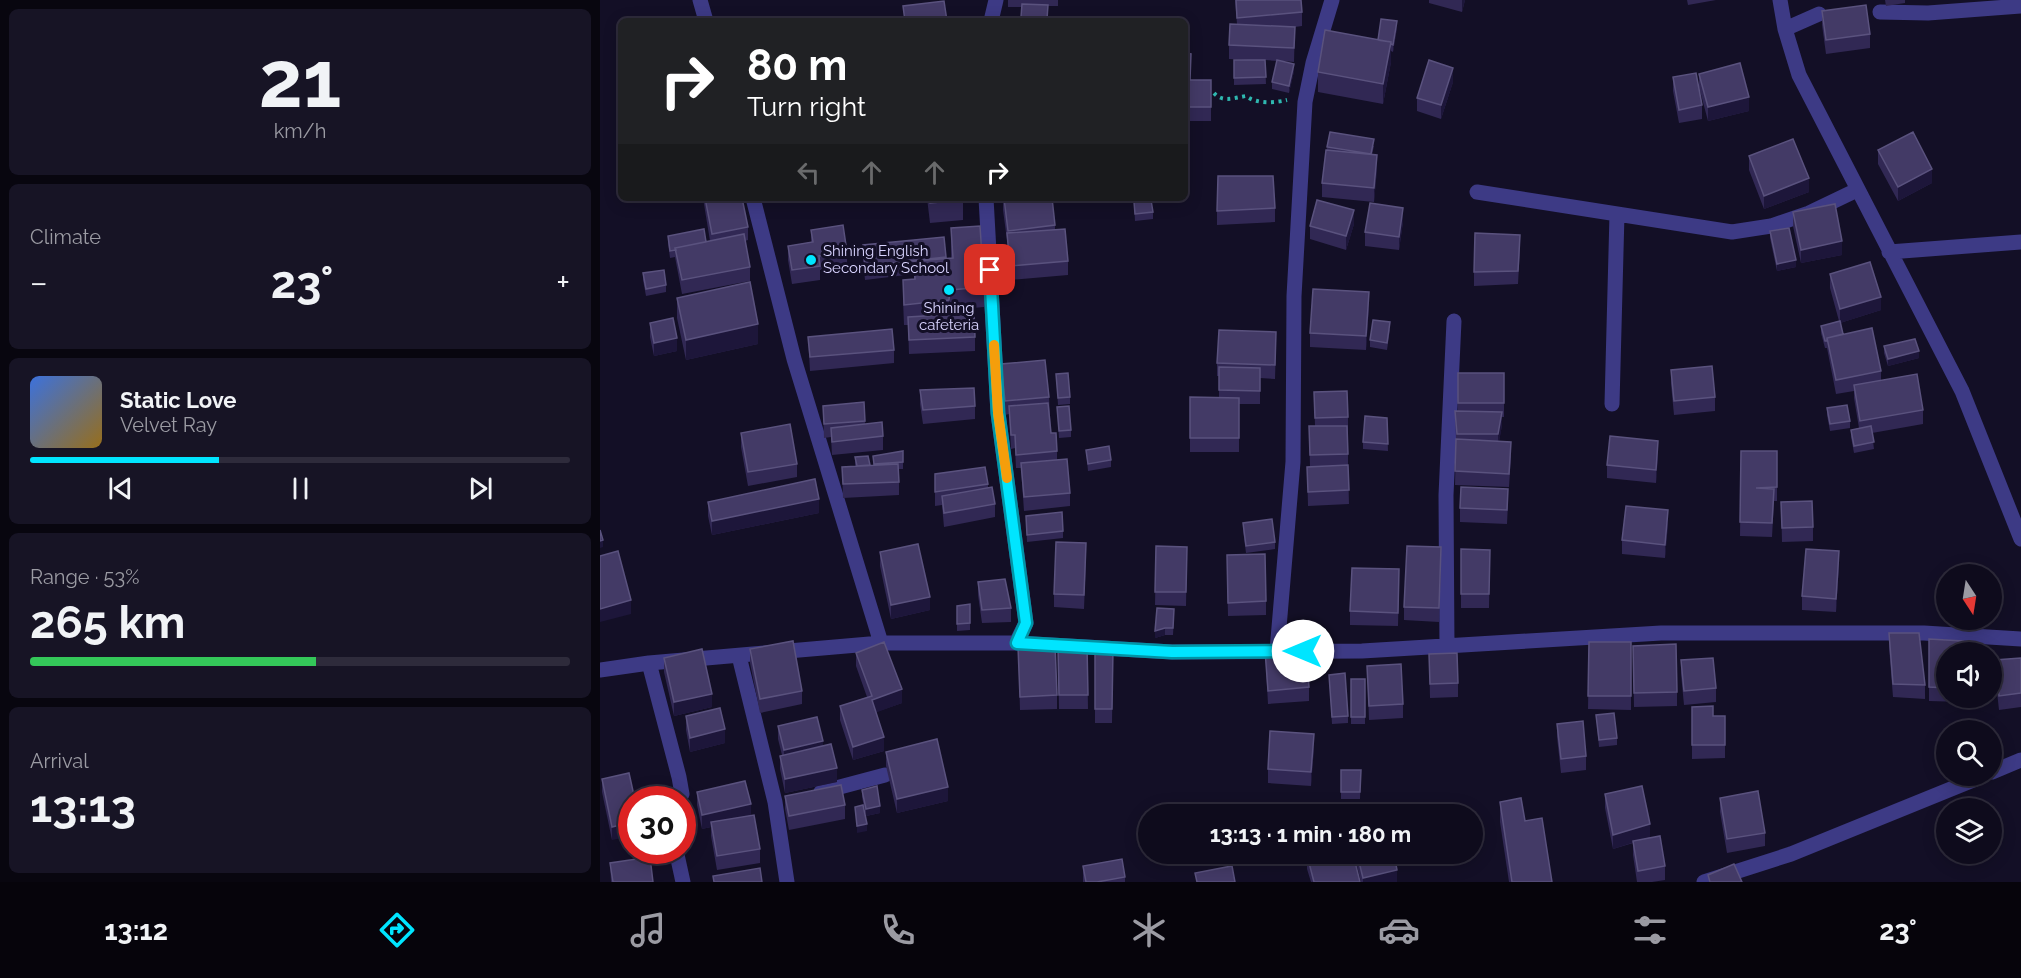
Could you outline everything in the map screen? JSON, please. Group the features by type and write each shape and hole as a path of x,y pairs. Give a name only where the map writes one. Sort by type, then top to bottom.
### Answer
{"street":[{"path":"700,0 705,18"},
{"path":"992,18 996,0"},
{"path":"1277,651 1293,462 1294,296 1305,102 1313,63 1332,0"},
{"path":"1780,0 1785,29 1799,75 1962,391 2021,539"},
{"path":"1880,12 1928,13 2021,6"},
{"path":"1785,29 1819,14"},
{"path":"1477,192 1732,232 1771,226 1809,213 1857,190"},
{"path":"754,201 794,359 881,643"},
{"path":"986,201 998,413 1026,623 1017,643"},
{"path":"1612,404 1617,214"},
{"path":"1889,252 2021,242"},
{"path":"1447,647 1446,495 1454,321"},
{"path":"600,670 649,663 881,643 1017,643 1172,652 1362,651 1661,633 1924,633 2021,639"},
{"path":"739,656 775,802 787,882"},
{"path":"649,663 681,786"},
{"path":"2002,768 2021,760"},
{"path":"775,802 799,798 885,775"},
{"path":"1704,882 1791,854 1958,786"},
{"path":"679,864 683,882"}],"path":[{"path":"1203,92 1213,92 1223,100 1246,96 1251,100 1305,102"}],"building":[{"path":"1236,0 1301,0 1302,12 1237,18"},
{"path":"944,1 947,18 905,18 903,6"},
{"path":"1022,4 1048,5 1047,18 1021,17"},
{"path":"1866,5 1870,34 1826,40 1822,11"},
{"path":"1381,19 1397,21 1393,45 1391,42 1378,40"},
{"path":"1230,24 1295,27 1294,48 1229,45"},
{"path":"1325,30 1391,42 1383,84 1318,72"},
{"path":"1188,54 1191,54 1190,80 1188,80"},
{"path":"1234,60 1265,60 1266,77 1234,78"},
{"path":"1277,60 1294,64 1289,86 1272,82"},
{"path":"1429,60 1453,68 1441,105 1417,98"},
{"path":"1740,63 1749,97 1708,107 1699,74"},
{"path":"1696,73 1702,105 1679,110 1673,77"},
{"path":"1188,80 1211,80 1211,107 1188,107"},
{"path":"1330,132 1374,139 1371,154 1327,147"},
{"path":"1913,132 1932,169 1898,187 1878,150"},
{"path":"1793,139 1809,178 1764,196 1749,156"},
{"path":"1326,150 1377,155 1374,188 1322,183"},
{"path":"1218,176 1273,176 1275,208 1217,211"},
{"path":"1317,200 1354,210 1346,236 1310,226"},
{"path":"706,201 743,201 748,227 712,234"},
{"path":"1004,201 1052,201 1055,225 1008,231"},
{"path":"1151,201 1153,212 1135,214 1134,202"},
{"path":"1370,203 1403,208 1399,237 1365,232"},
{"path":"1835,204 1842,241 1801,250 1793,212"},
{"path":"843,225 847,252 819,256 820,266 792,270 788,246 813,242 811,230"},
{"path":"980,226 984,287 950,290 949,300 904,305 903,280 915,279 914,261 953,258 951,228"},
{"path":"1789,228 1796,260 1777,264 1770,231"},
{"path":"704,229 706,242 670,251 668,236"},
{"path":"1065,229 1068,261 1010,266 1007,233"},
{"path":"1475,233 1520,235 1518,271 1474,272"},
{"path":"744,234 750,267 682,280 675,248"},
{"path":"944,237 946,257 865,266 863,245"},
{"path":"1870,262 1881,297 1840,309 1830,274"},
{"path":"664,270 666,285 646,289 643,273"},
{"path":"750,282 758,324 686,340 677,298"},
{"path":"1313,289 1369,292 1366,336 1310,333"},
{"path":"974,313 975,337 909,340 908,317"},
{"path":"673,318 677,338 654,343 650,323"},
{"path":"1373,320 1390,322 1387,343 1370,340"},
{"path":"1840,321 1843,334 1827,338 1825,341 1821,326"},
{"path":"1872,328 1881,371 1836,380 1827,338"},
{"path":"892,329 894,350 810,357 808,337"},
{"path":"1219,330 1276,332 1275,365 1217,363"},
{"path":"1915,339 1919,351 1888,359 1884,346"},
{"path":"1045,360 1049,397 1005,401 1001,364"},
{"path":"1712,366 1715,397 1674,401 1671,370"},
{"path":"1219,367 1260,368 1260,391 1219,390"},
{"path":"1068,373 1070,397 1058,398 1056,374"},
{"path":"1458,373 1504,373 1504,403 1458,403"},
{"path":"1917,374 1923,410 1860,421 1854,385"},
{"path":"974,388 975,406 923,410 920,390"},
{"path":"1347,391 1348,417 1315,418 1314,392"},
{"path":"1190,397 1239,398 1239,438 1190,438"},
{"path":"864,402 865,421 824,424 823,406"},
{"path":"1048,403 1051,433 1056,433 1057,451 1016,455 1015,435 1011,435 1009,406"},
{"path":"1847,405 1850,421 1830,424 1827,408"},
{"path":"1069,406 1071,430 1059,431 1057,407"},
{"path":"1455,411 1502,412 1498,434 1457,434"},
{"path":"1365,416 1387,418 1388,444 1363,442"},
{"path":"882,422 883,436 832,442 831,428"},
{"path":"790,424 797,464 748,472 741,433"},
{"path":"1309,426 1347,426 1348,454 1310,455"},
{"path":"1871,426 1874,442 1854,446 1851,430"},
{"path":"1610,436 1658,441 1656,470 1607,465"},
{"path":"1456,439 1511,442 1509,474 1455,471"},
{"path":"1109,446 1111,460 1088,464 1086,450"},
{"path":"903,451 903,462 874,464 873,456"},
{"path":"1741,451 1777,451 1777,487 1756,488 1774,489 1772,523 1740,522"},
{"path":"868,456 870,465 857,466 855,457"},
{"path":"1067,459 1070,493 1024,497 1021,463"},
{"path":"898,464 899,482 843,484 842,467"},
{"path":"1348,465 1349,490 1308,492 1307,467"},
{"path":"985,467 988,484 935,492 935,474"},
{"path":"815,479 819,499 712,521 708,502"},
{"path":"992,487 995,504 944,513 942,496"},
{"path":"1461,487 1508,489 1507,510 1460,508"},
{"path":"1812,501 1813,527 1782,528 1781,502"},
{"path":"1626,506 1668,510 1665,545 1622,540"},
{"path":"1062,512 1063,531 1027,535 1026,516"},
{"path":"1272,519 1275,542 1246,546 1243,523"},
{"path":"1056,542 1086,543 1084,595 1054,594"},
{"path":"918,544 930,597 891,605 880,552"},
{"path":"1156,546 1187,547 1186,592 1155,592"},
{"path":"1407,546 1441,547 1439,608 1404,607"},
{"path":"1461,549 1490,550 1489,594 1461,594"},
{"path":"1806,549 1839,551 1836,599 1802,596"},
{"path":"618,551 631,600 600,609 600,556"},
{"path":"1265,554 1266,601 1228,603 1227,555"},
{"path":"1352,568 1399,569 1398,613 1350,611"},
{"path":"1005,579 1011,608 982,610 978,582"},
{"path":"970,604 970,623 957,624 957,606"},
{"path":"1157,608 1174,609 1173,628 1155,631"},
{"path":"1889,633 1919,633 1925,685 1893,684"},
{"path":"1929,639 1963,641 1936,642 1936,687 1929,687"},
{"path":"793,641 802,691 760,699 750,649"},
{"path":"884,642 902,689 872,700 884,737 853,747 840,706 872,696 856,653"},
{"path":"1589,642 1631,642 1631,696 1588,696"},
{"path":"1676,644 1677,692 1634,693 1633,646"},
{"path":"1055,645 1057,695 1020,697 1018,647"},
{"path":"1087,646 1088,695 1059,695 1058,647"},
{"path":"1306,647 1309,687 1268,691 1265,650"},
{"path":"702,649 712,694 674,702 664,658"},
{"path":"1113,649 1112,709 1095,709 1095,650"},
{"path":"1457,653 1458,683 1430,684 1429,654"},
{"path":"1713,658 1716,688 1684,691 1681,660"},
{"path":"2021,658 2021,693 2002,696 2002,659"},
{"path":"1401,664 1403,704 1369,706 1367,666"},
{"path":"1345,673 1348,716 1332,717 1329,675"},
{"path":"1351,679 1365,679 1365,717 1351,717"},
{"path":"1713,706 1713,716 1725,716 1725,745 1692,745 1692,707"},
{"path":"720,708 725,729 690,738 686,716"},
{"path":"1614,713 1617,738 1599,740 1596,715"},
{"path":"817,717 823,741 784,750 778,726"},
{"path":"1583,721 1586,756 1561,759 1557,724"},
{"path":"1270,731 1314,734 1311,772 1268,769"},
{"path":"937,739 948,787 897,799 886,752"},
{"path":"831,744 837,768 785,779 780,756"},
{"path":"1341,770 1361,770 1360,792 1341,792"},
{"path":"629,773 632,786 618,786 618,826 612,827 602,779"},
{"path":"745,781 751,804 702,815 697,792"},
{"path":"841,785 845,805 789,816 785,796"},
{"path":"877,786 880,806 866,809 862,790"},
{"path":"1642,786 1650,824 1613,835 1605,794"},
{"path":"1758,791 1765,833 1727,839 1720,798"},
{"path":"1521,798 1525,821 1542,818 1552,882 1512,882 1500,802"},
{"path":"863,805 867,824 857,826 855,807"},
{"path":"754,815 760,849 717,856 711,822"},
{"path":"1660,836 1665,866 1638,871 1633,841"},
{"path":"1122,859 1125,877 1086,882 1083,866"},
{"path":"610,863 651,864 653,882 613,882"},
{"path":"1309,864 1356,864 1360,882 1314,882"},
{"path":"1360,864 1396,864 1397,870 1363,878"},
{"path":"1734,864 1742,882 1710,882 1708,875"},
{"path":"1232,866 1235,882 1197,882 1195,873"},
{"path":"760,868 762,882 714,882 713,876"}],"slow traffic":[{"path":"994,345 998,413 1007,478"}],"place":[{"name":"Shining English Secondary School","path":"811,260"},
{"name":"Shining cafeteria","path":"949,290"}],"route":[{"path":"990,270 998,413 1026,623 1017,643 1172,652 1303,651"}]}
